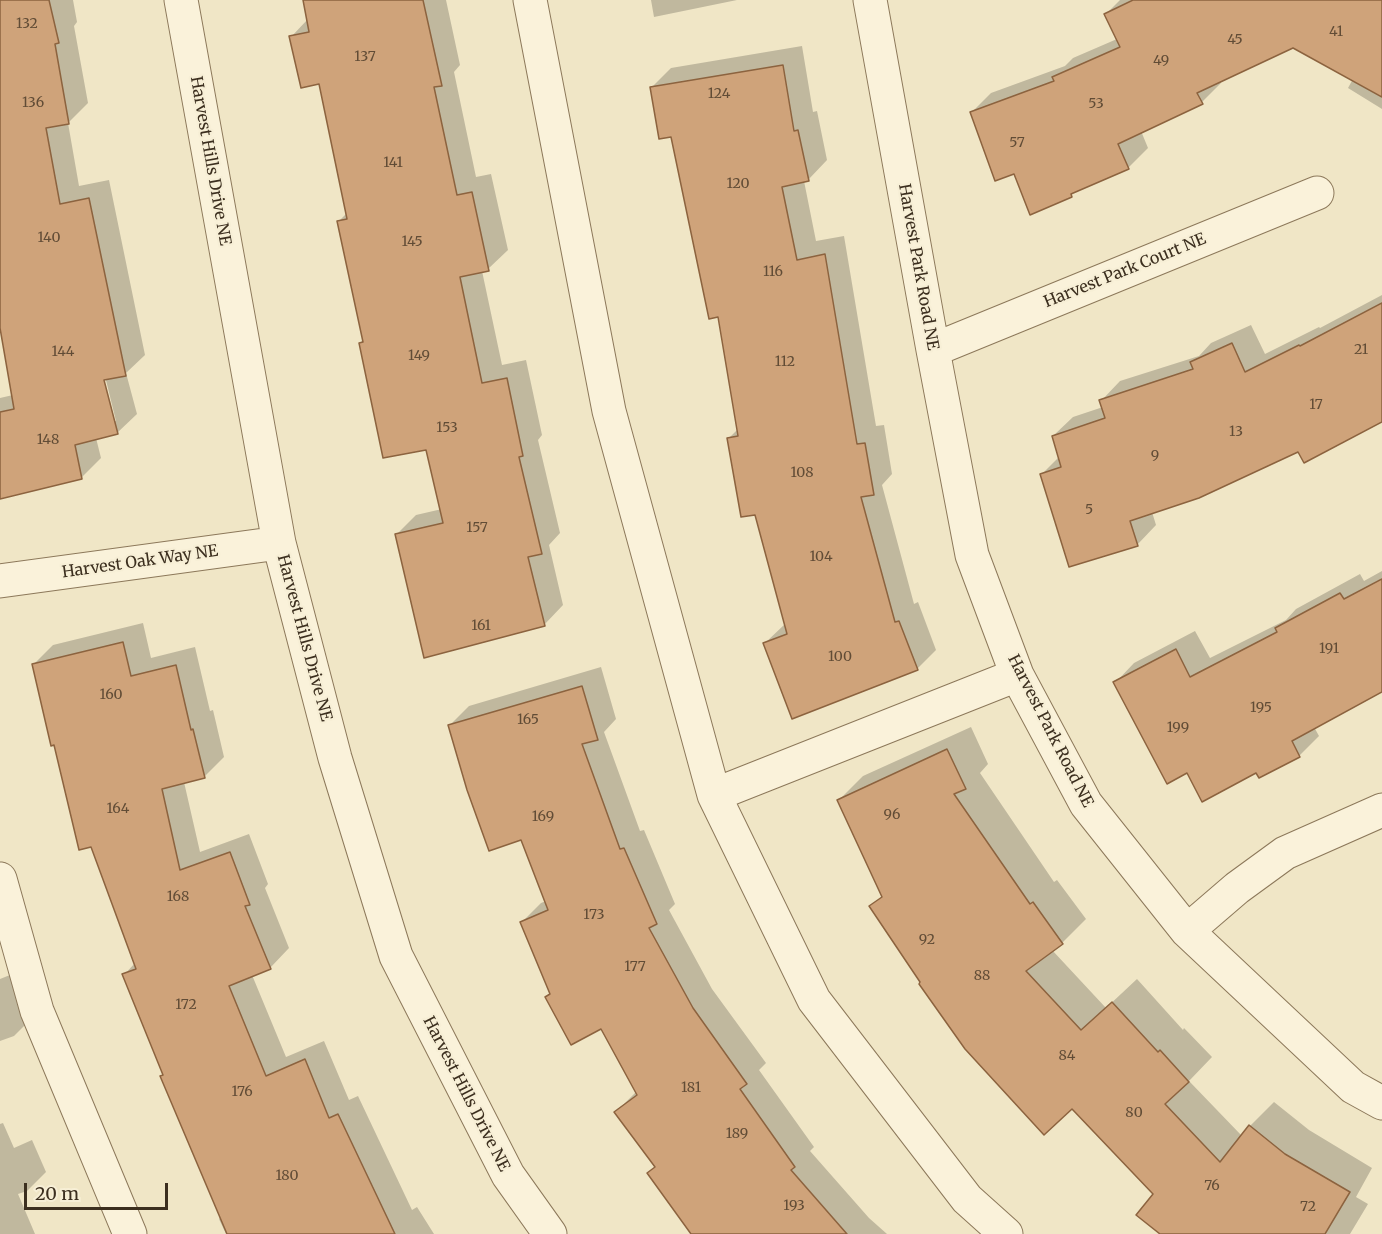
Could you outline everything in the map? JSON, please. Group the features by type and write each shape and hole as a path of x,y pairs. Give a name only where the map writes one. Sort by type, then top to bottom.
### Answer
{"street":[{"name":"Harvest Hills Drive NE","path":"181,0 279,543 335,758 396,956 508,1175 550,1234"},
{"path":"530,0 609,411 714,795 814,1000 967,1199 1006,1234"},
{"name":"Harvest Park Road NE","path":"870,0 972,555 1017,675 1086,804 1187,931 1353,1087 1382,1103"},
{"name":"Harvest Park Court NE","path":"933,350 1317,193"},
{"name":"Harvest Oak Way NE","path":"0,581 279,543"},
{"path":"714,795 1017,675"},
{"path":"1187,931 1237,888 1285,853 1382,810"},
{"path":"0,879 37,1011 130,1234"}],"building":[{"path":"0,0 49,0 59,43 55,44 69,124 46,128 60,204 89,198 126,376 104,380 118,434 75,445 82,479 0,499 0,412 14,409 0,328"},
{"path":"303,0 423,0 442,86 434,87 457,195 472,192 489,271 460,277 482,383 507,378 523,456 519,457 542,554 528,557 545,626 424,658 395,534 443,523 426,450 383,458 359,343 363,342 337,221 347,219 319,84 301,88 289,36 309,32"},
{"path":"1133,0 1382,0 1382,97 1293,48 1197,93 1203,104 1118,144 1129,169 1030,215 1014,174 995,181 970,112 1054,81 1052,77 1120,47 1104,14"},
{"path":"783,65 794,131 798,130 809,181 782,187 797,260 825,254 857,444 865,443 874,495 861,497 895,622 899,621 918,670 792,719 763,643 787,634 755,515 741,517 727,438 738,436 718,317 709,319 671,137 659,139 650,87"},
{"path":"1382,303 1382,422 1304,463 1298,452 1199,498 1130,521 1138,546 1069,567 1040,474 1061,467 1052,436 1105,418 1099,400 1193,369 1190,362 1232,343 1245,372"},
{"path":"1382,579 1382,692 1292,741 1300,757 1259,778 1256,773 1202,802 1187,773 1167,784 1113,682 1176,649 1190,677 1277,632 1275,628 1340,593 1344,599"},
{"path":"123,642 131,676 176,665 205,778 162,789 180,870 230,852 250,905 245,906 271,969 229,986 266,1076 305,1059 329,1118 338,1114 395,1234 227,1234 160,1076 163,1075 122,974 136,969 91,847 79,850 32,664"},
{"path":"582,686 598,740 582,744 620,849 624,848 657,924 649,928 693,1008 747,1084 740,1089 795,1167 791,1170 847,1234 691,1234 647,1173 655,1167 614,1112 637,1095 601,1029 571,1045 545,997 550,994 520,922 548,910 521,840 489,851 467,790 448,725"},
{"path":"947,749 966,789 954,794 1030,904 1033,902 1063,944 1026,971 1081,1030 1112,1002 1189,1082 1165,1104 1220,1162 1249,1125 1285,1154 1350,1192 1325,1234 1160,1234 1136,1215 1153,1194 1072,1109 1044,1135 965,1049 919,984 920,982 869,906 882,897 837,800"}]}
